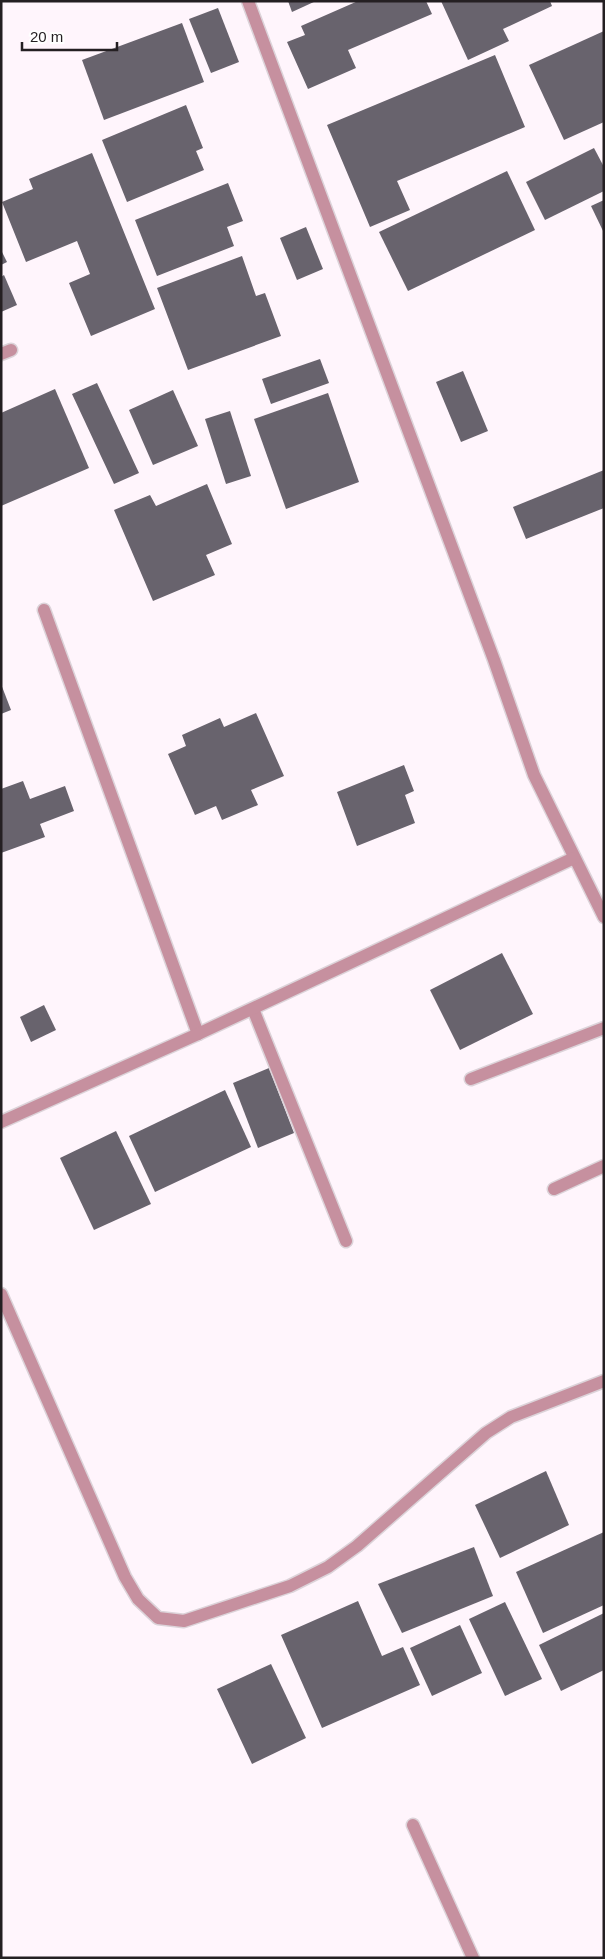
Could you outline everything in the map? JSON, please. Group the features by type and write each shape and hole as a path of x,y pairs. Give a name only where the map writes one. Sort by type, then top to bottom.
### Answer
{"street":[{"path":"248,1 494,660 534,775 604,917"},
{"path":"44,610 198,1034"},
{"path":"1,1122 253,1009 574,858"},
{"path":"253,1009 346,1241"},
{"path":"471,1078 604,1028"},
{"path":"554,1189 604,1166"},
{"path":"1,1294 125,1577 138,1599 158,1618 184,1621 290,1586 328,1567 357,1546 486,1433 511,1417 604,1381"},
{"path":"413,1824 473,1958"}],"building":[{"path":"288,1 316,1 292,12"},
{"path":"358,1 426,1 432,14 348,50 356,68 308,89 287,42 305,35 301,26"},
{"path":"441,1 550,1 552,6 503,29 509,41 468,60"},
{"path":"218,8 239,62 211,73 189,19"},
{"path":"182,23 204,82 104,120 82,60"},
{"path":"604,31 604,122 564,140 529,65"},
{"path":"495,55 525,127 397,181 410,210 370,227 327,125"},
{"path":"186,105 203,148 196,151 204,170 127,202 102,140"},
{"path":"594,148 604,167 604,191 545,220 526,182"},
{"path":"92,153 155,309 91,336 69,283 90,274 77,241 26,262 2,202 33,189 29,179"},
{"path":"507,171 535,230 408,291 379,232"},
{"path":"228,183 243,221 227,227 234,246 157,276 135,220"},
{"path":"604,200 604,233 591,206"},
{"path":"306,227 323,269 297,280 280,238"},
{"path":"1,250 7,262 1,265"},
{"path":"242,256 256,296 265,293 281,336 188,370 157,288"},
{"path":"4,275 17,305 1,312 1,277"},
{"path":"320,359 329,383 271,404 262,379"},
{"path":"463,371 488,431 461,442 436,382"},
{"path":"97,383 139,473 114,484 72,394"},
{"path":"55,389 89,468 1,506 1,413"},
{"path":"173,390 198,446 153,465 129,410"},
{"path":"328,393 359,482 286,509 254,419"},
{"path":"230,411 251,476 226,484 205,419"},
{"path":"604,470 604,508 526,539 513,507"},
{"path":"207,484 232,544 206,555 215,575 153,601 114,510 150,495 156,506"},
{"path":"1,684 11,710 1,714"},
{"path":"256,713 284,776 251,790 258,805 222,820 216,806 195,815 168,754 186,746 182,735 220,718 224,727"},
{"path":"404,765 414,791 405,795 415,823 357,846 337,792"},
{"path":"23,781 30,799 65,786 74,811 40,824 45,837 1,853 1,789"},
{"path":"502,953 533,1014 460,1050 430,990"},
{"path":"44,1005 56,1030 31,1042 20,1017"},
{"path":"269,1068 294,1133 258,1148 233,1083"},
{"path":"225,1090 251,1147 155,1192 129,1136"},
{"path":"116,1131 151,1204 94,1230 60,1158"},
{"path":"546,1471 569,1525 500,1558 475,1505"},
{"path":"604,1532 604,1605 543,1633 516,1572"},
{"path":"474,1547 493,1596 402,1633 378,1584"},
{"path":"358,1601 382,1656 403,1647 420,1685 322,1728 281,1635"},
{"path":"505,1602 542,1679 505,1696 469,1619"},
{"path":"604,1613 604,1670 561,1691 539,1645"},
{"path":"460,1625 482,1673 432,1696 410,1648"},
{"path":"271,1664 306,1738 252,1764 217,1689"}]}
